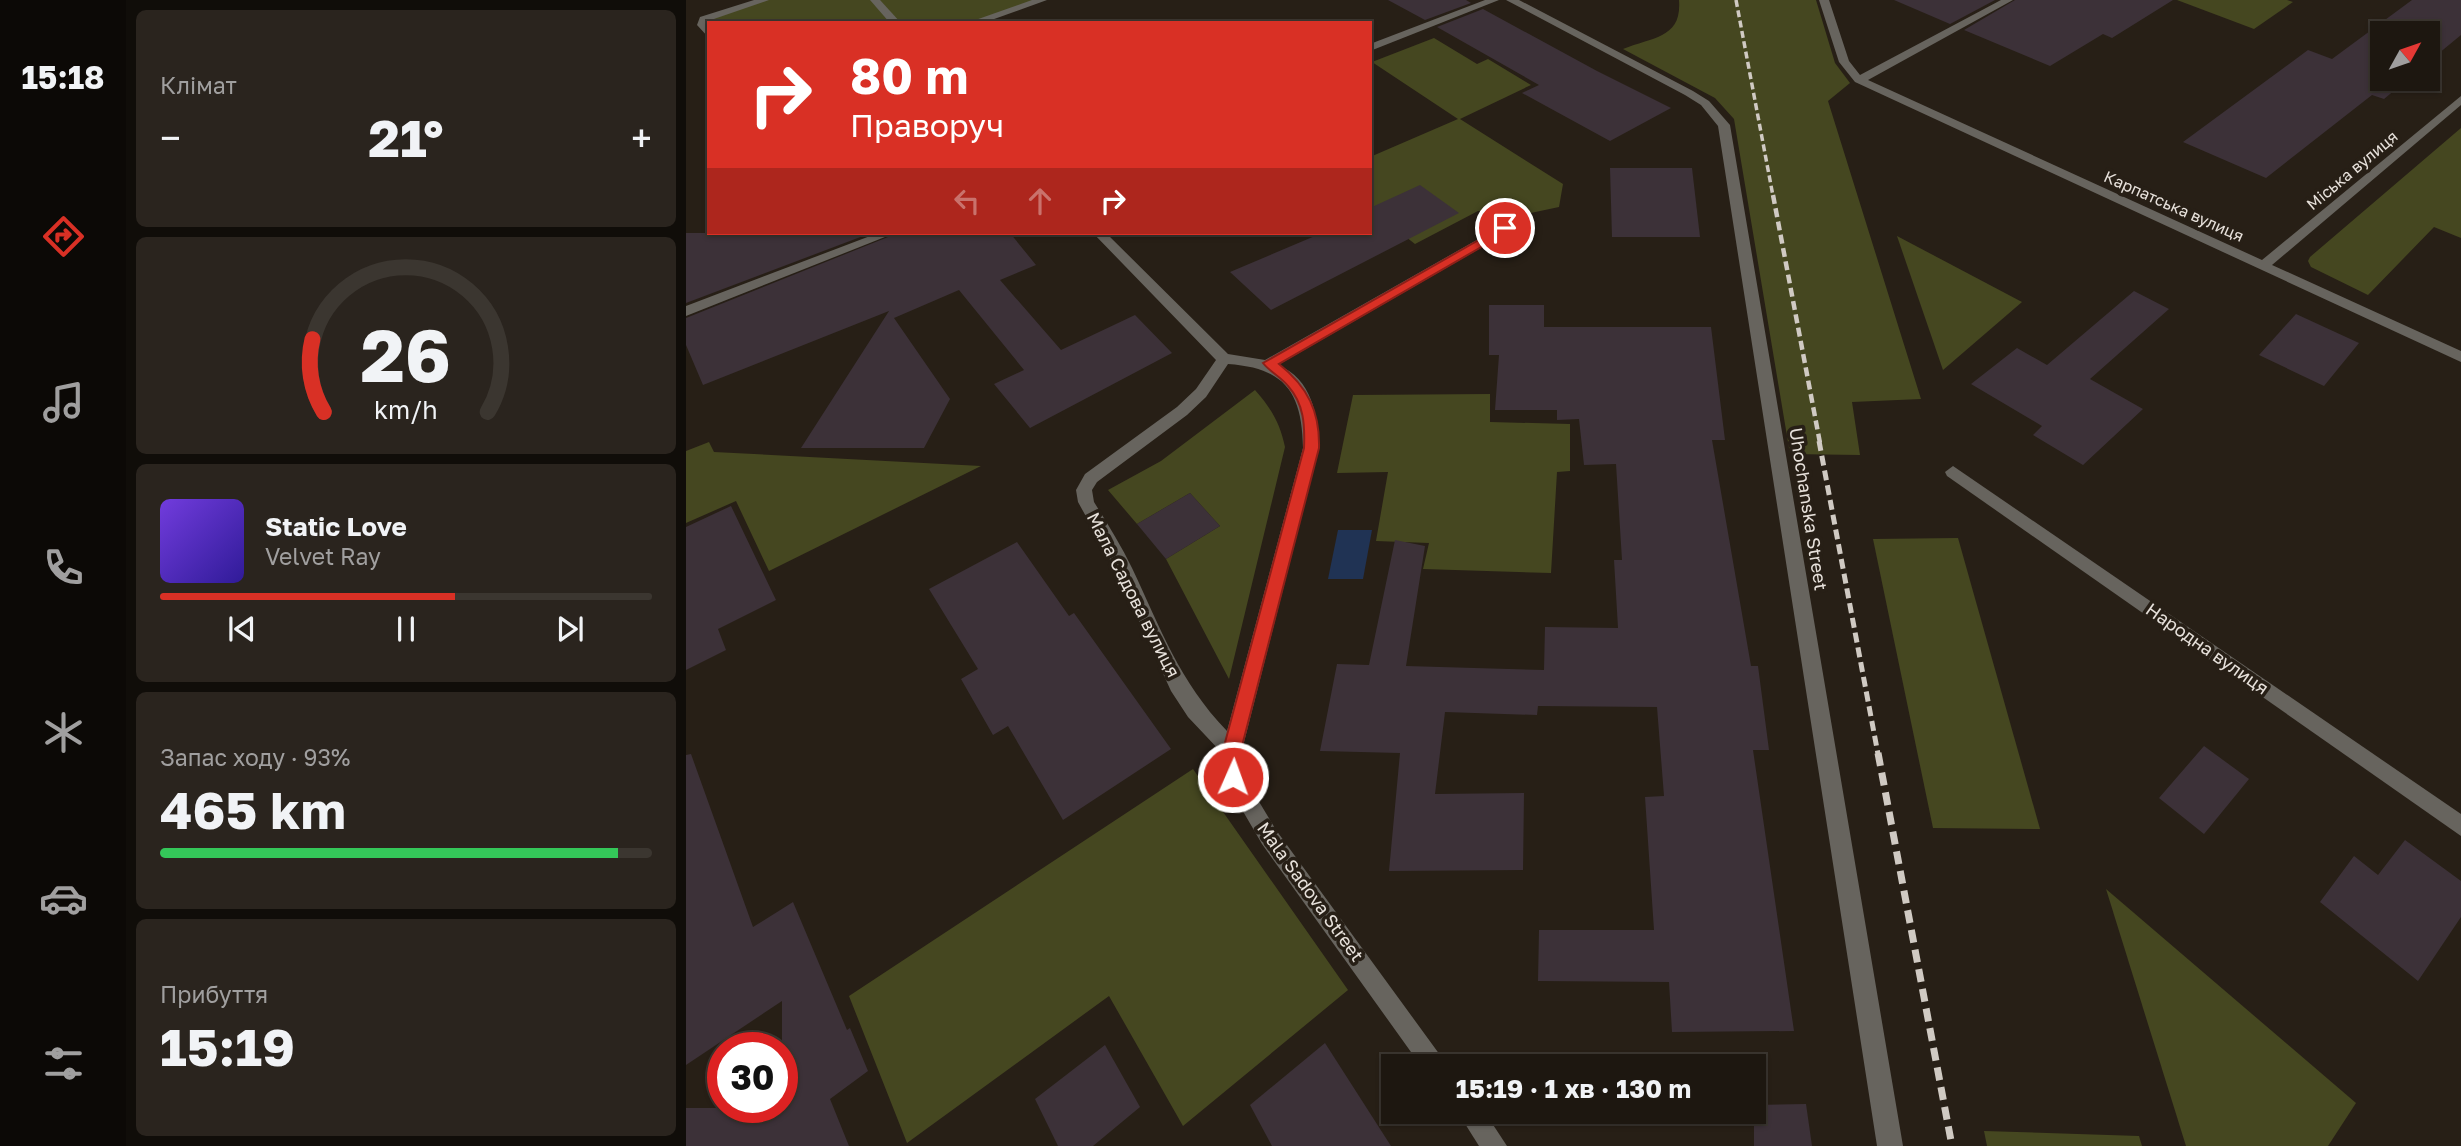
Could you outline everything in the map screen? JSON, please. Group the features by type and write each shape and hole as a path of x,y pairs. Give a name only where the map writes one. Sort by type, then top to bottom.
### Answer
{"street":[{"path":"707,32 702,25 704,19 764,0"},
{"path":"875,0 894,21"},
{"path":"978,21 1042,0"},
{"path":"1372,47 1494,0"},
{"name":"Uhochanska Street","path":"1510,0 1689,93 1705,103 1724,125 1890,1146"},
{"path":"1824,0 1844,62 1859,80 2008,0"},
{"name":"Карпатська вулиця","path":"1859,80 1871,88 2461,357"},
{"name":"Міська вулиця","path":"2263,266 2461,99"},
{"path":"1101,235 1224,359 1250,359 1270,363 1505,228"},
{"path":"686,311 884,235"},
{"name":"Мала Садова вулиця","path":"1224,359 1201,393 1182,411 1091,478 1084,490 1086,502 1122,565 1178,685 1195,710 1232,750"},
{"name":"Mala Sadova Street","path":"1270,363 1292,382 1306,403 1312,424 1311,448 1232,750 1233,777 1269,837 1427,1054"},
{"name":"Народна вулиця","path":"1953,472 2461,826"},
{"path":"1478,1124 1494,1146"}],"green space":[{"path":"764,0 1042,0 978,21 707,21 707,29 704,19"},
{"path":"1679,0 1816,0 1835,63 1850,83 1828,101 1921,399 1852,402 1860,455 1790,454 1734,119 1715,98 1623,49 1655,38 1671,29 1679,13"},
{"path":"2177,0 2287,0 2293,2 2254,29"},
{"path":"1434,38 1477,64 1488,59 1531,85 1460,119 1563,184 1559,207 1526,214 1478,211 1415,244 1372,211 1372,156 1458,119 1372,62"},
{"path":"2461,128 2461,238 2434,227 2368,295 2311,267 2308,261 2310,257"},
{"path":"1897,236 2022,302 1943,370"},
{"path":"1255,390 1274,416 1285,447 1229,679 1166,559 1220,526 1190,493 1137,524 1108,490 1161,461"},
{"path":"1490,394 1490,422 1570,424 1570,471 1557,472 1551,573 1423,569 1429,543 1376,541 1388,472 1337,473 1353,395"},
{"path":"709,442 714,452 981,466 769,571 736,501 686,523 686,451"},
{"path":"1958,538 2040,829 1933,828 1873,539"},
{"path":"1193,769 1348,990 1183,1126 1109,996 907,1143 849,996"},
{"path":"2106,889 2356,1103 2328,1146 2186,1146"},
{"path":"1984,1131 2139,1136 2142,1146 1987,1146"}],"water":[{"path":"1338,530 1372,530 1363,579 1328,579"}],"building":[{"path":"1388,0 1466,0 1471,3 1425,20"},
{"path":"1894,0 1995,0 1950,24"},
{"path":"2015,0 2173,0 2112,38 2103,34 2050,66 1964,30"},
{"path":"2412,0 2461,0 2461,35 2440,52 2440,21 2384,21"},
{"path":"1483,9 1671,108 1610,141 1522,93 1539,85 1437,27"},
{"path":"2370,31 2370,91 2394,91 2384,99 2372,95 2266,178 2183,142 2308,50 2332,59"},
{"path":"1610,168 1692,168 1700,237 1612,237"},
{"path":"1420,185 1459,213 1271,310 1230,272 1317,235 1372,235 1372,207"},
{"path":"686,233 866,235 686,303"},
{"path":"893,235 1012,235 1036,265 1000,280 1061,350 1135,315 1172,353 1030,428 994,384 1024,370 959,290 894,318 950,399 924,448 801,448 889,311 703,385 686,345 686,318"},
{"path":"2134,291 2169,309 2090,379 2143,409 2083,465 2033,435 2042,426 1971,384 2017,348 2047,365"},
{"path":"1489,305 1544,305 1544,327 1711,327 1725,440 1712,440 1751,666 1758,666 1769,750 1753,750 1794,1031 1672,1032 1669,982 1538,981 1539,930 1654,930 1645,797 1664,796 1657,707 1538,706 1537,715 1445,712 1435,794 1524,793 1523,870 1389,871 1400,753 1320,751 1337,664 1369,665 1395,540 1425,546 1406,666 1544,670 1545,627 1618,628 1614,560 1622,560 1616,464 1584,465 1579,419 1557,420 1557,410 1495,410 1499,355 1489,355"},
{"path":"2296,314 2359,343 2324,386 2259,355"},
{"path":"1190,493 1220,526 1166,559 1137,524"},
{"path":"731,506 776,600 718,629 726,650 686,670 686,527"},
{"path":"1017,542 1069,616 1074,613 1171,749 1063,820 1008,726 993,735 961,679 978,669 929,589"},
{"path":"2204,746 2249,779 2204,834 2159,798"},
{"path":"691,754 753,927 793,902 847,1030 850,1028 868,1071 830,1099 849,1146 686,1146 686,1108 707,1108 707,1123 798,1123 798,1032 782,1032 782,1001 736,1032 707,1032 707,1051 686,1065 686,755"},
{"path":"2405,840 2461,881 2461,917 2418,981 2320,902 2354,856 2378,875"},
{"path":"1325,1043 1391,1146 1272,1146 1250,1105"},
{"path":"1105,1045 1140,1107 1093,1146 1058,1146 1035,1099"},
{"path":"1806,1104 1812,1146 1754,1146 1754,1124 1766,1124 1766,1105"}],"railway":[{"path":"1736,0 1773,196"},
{"path":"1773,195 1820,443"},
{"path":"1819,441 1878,754"},
{"path":"1878,753 1952,1146"}],"route":[{"path":"1233,777 1232,750 1311,448 1312,424 1306,403 1292,382 1270,363 1505,228"}]}
